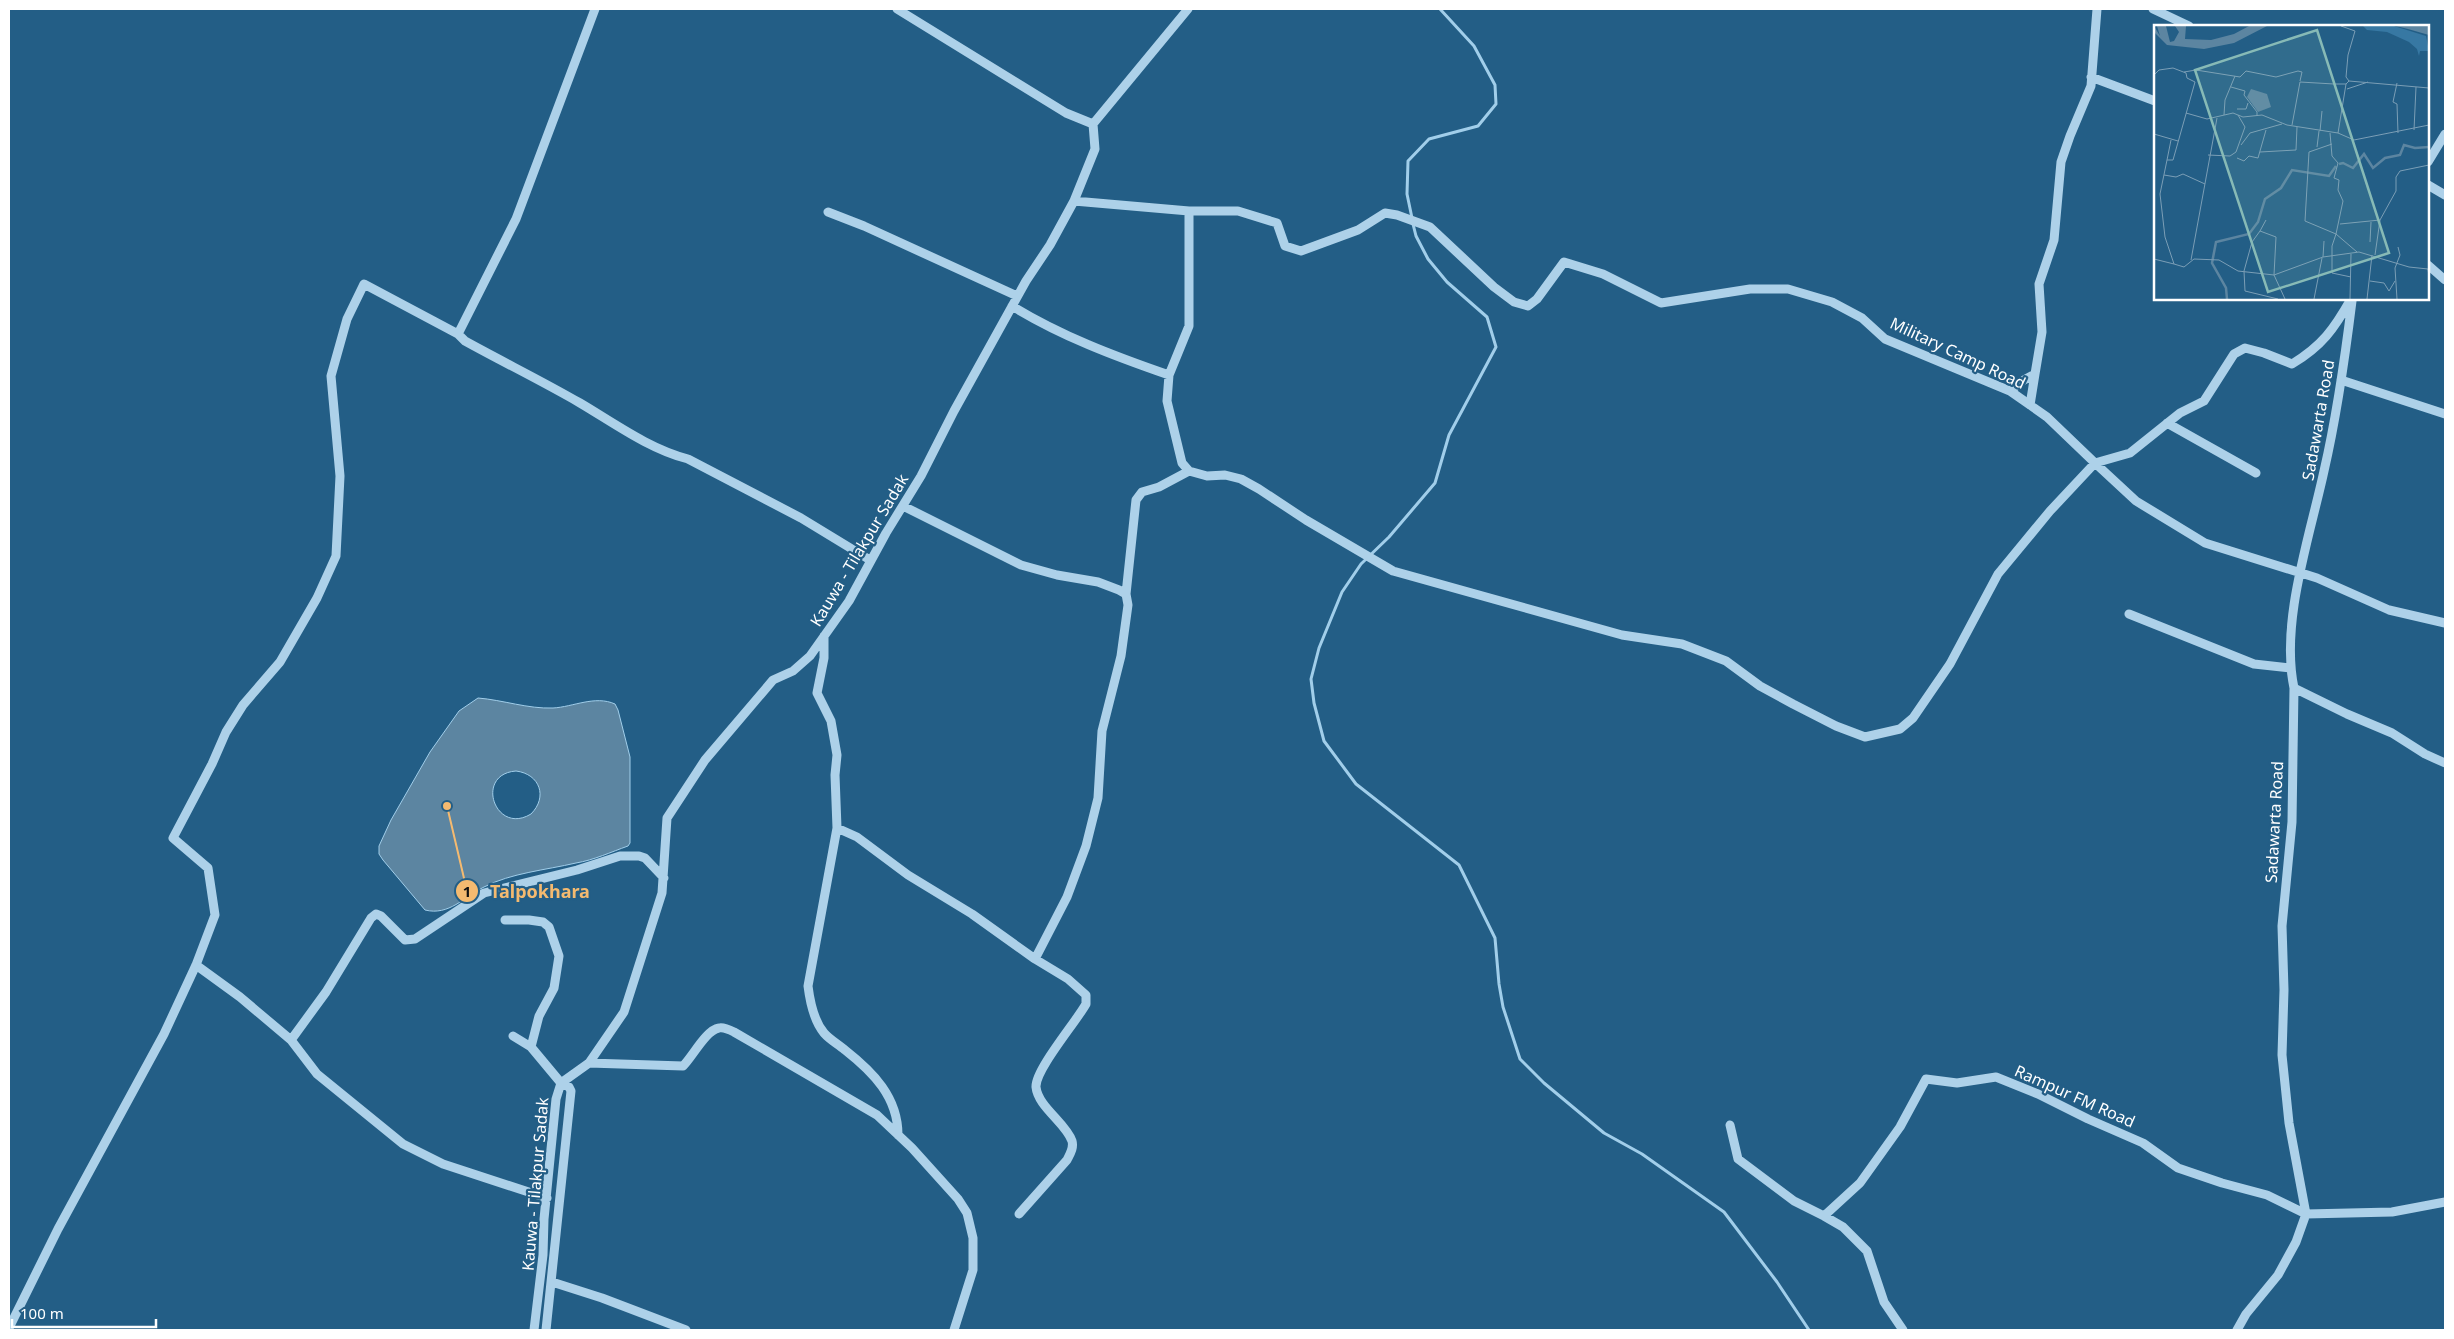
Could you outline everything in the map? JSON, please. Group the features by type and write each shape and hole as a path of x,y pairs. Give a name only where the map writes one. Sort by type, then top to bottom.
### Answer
{"street":[{"path":"458,334 516,219 595,9"},
{"path":"897,9 1066,113 1092,124 1188,9"},
{"path":"2030,405 2042,332 2040,284 2054,240 2061,162 2091,86 2097,9"},
{"path":"2153,9 2187,25"},
{"path":"2091,77 2154,101"},
{"name":"Kauwa - Tilakpur Sadak","path":"534,1330 543,1255 544,1219 556,1099 561,1083 589,1063 624,1012 662,893 667,818 705,760 773,680 793,671 810,656 849,601 870,560 921,476 1017,296 1050,245 1074,201 1095,149 1092,124"},
{"path":"2432,146 2445,134"},
{"path":"2429,186 2445,196"},
{"path":"1074,201 1190,212 1189,326 1169,375 1167,401 1180,454 1189,471"},
{"name":"Military Camp Road","path":"1190,212 1238,211 1277,223 1285,246 1301,251 1358,230 1384,213 1403,217 1430,227 1456,254 1514,302 1528,306 1537,300 1564,262 1603,274 1661,302 1750,289 1788,289 1832,302 1862,318 1885,339 2010,391 2048,417 2136,502 2205,543 2318,578 2389,610 2445,623"},
{"path":"828,212 864,226 1017,296"},
{"path":"2429,266 2445,280"},
{"path":"9,1328 58,1229 164,1034 196,964 215,915 208,868 173,838 212,764 226,732 243,705 280,662 317,598 336,556 340,476 331,376 346,319 364,284 458,334 465,341 648,443 671,455 688,459 801,518 870,560"},
{"path":"1035,959 1067,898 1086,846 1098,798 1102,731 1121,656 1128,606 1126,594 1136,500 1142,492 1159,487 1189,471 1207,476 1225,476 1241,479 1393,571 1622,635 1682,644 1726,661 1760,686 1836,726 1865,737 1900,729 1913,718 1950,664 1998,574 2050,511 2095,464 2130,453 2180,413 2204,401 2234,354 2245,348 2292,364 2314,351 2338,323 2351,300"},
{"name":"Sadawarta Road","path":"2306,1214 2289,1123 2282,1055 2284,990 2282,926 2292,822 2294,688 2290,668 2292,626 2304,550 2328,455 2352,300"},
{"path":"1012,306 1041,324 1105,353 1169,375"},
{"path":"2010,391 2034,374"},
{"path":"2341,380 2445,414"},
{"path":"2167,424 2256,473"},
{"path":"902,506 1021,565 1051,574 1098,582 1126,594"},
{"path":"2129,614 2254,664 2290,668"},
{"path":"824,636 824,658 817,694 831,721 837,755 835,774 837,828 808,986 809,996 815,1017 824,1034 866,1068 890,1098 898,1117 898,1135"},
{"path":"2294,688 2347,714 2392,733 2425,754 2445,762"},
{"path":"837,828 857,837 908,875 972,914 1035,959 1079,987 1086,995 1086,1004 1044,1065 1037,1078 1036,1088 1048,1109 1072,1142 1072,1151 1019,1214"},
{"path":"290,1040 326,992 370,918 376,914 382,916 405,940 415,939 484,893 577,870 620,856 639,856 645,858 664,878"},
{"path":"505,920 543,922 549,927 560,956 554,988 540,1016 532,1047"},
{"path":"196,964 240,997 290,1040 317,1074 403,1144 443,1164 547,1198"},
{"path":"589,1063 683,1066 693,1056 709,1031 720,1027 734,1032 810,1074 877,1115 958,1199 966,1213 973,1238 973,1270 954,1330"},
{"path":"513,1036 532,1047 561,1083 569,1087 570,1091 546,1330"},
{"name":"Rampur FM Road","path":"1824,1216 1860,1183 1900,1127 1926,1079 1957,1083 1996,1078 2038,1094 2088,1119 2144,1143 2178,1168 2222,1183 2267,1195 2306,1214 2392,1212 2445,1202"},
{"path":"1730,1124 1738,1159 1794,1201 1843,1227 1867,1251 1884,1302 1903,1330"},
{"path":"2237,1330 2246,1314 2278,1275 2296,1242 2306,1214"},
{"path":"552,1282 602,1298 686,1330"}],"water":[{"path":"478,698 544,708 592,701 615,704 630,757 630,843 628,846 589,860 506,878 484,887 449,908 434,911 425,910 383,860 379,854 379,846 391,820 430,752 459,711","holes":["516,771 524,773 536,781 539,787 539,801 531,814 518,819 508,817 499,811 494,802 493,792 496,782 503,775"]}],"waterway":[{"path":"1412,218 1407,194 1408,161 1429,139 1478,126 1496,104 1495,85 1474,46 1440,9"},
{"path":"1413,224 1416,236 1428,259 1447,282 1487,317 1496,347 1449,435 1435,483 1389,537 1361,564 1342,592 1319,648 1311,679 1314,703 1324,741 1356,784 1459,865 1495,938 1503,1007 1520,1059 1544,1083 1604,1133 1642,1154 1724,1212 1777,1282 1809,1330"}],"place":[{"name":"Talpokhara","path":"447,806"}]}
